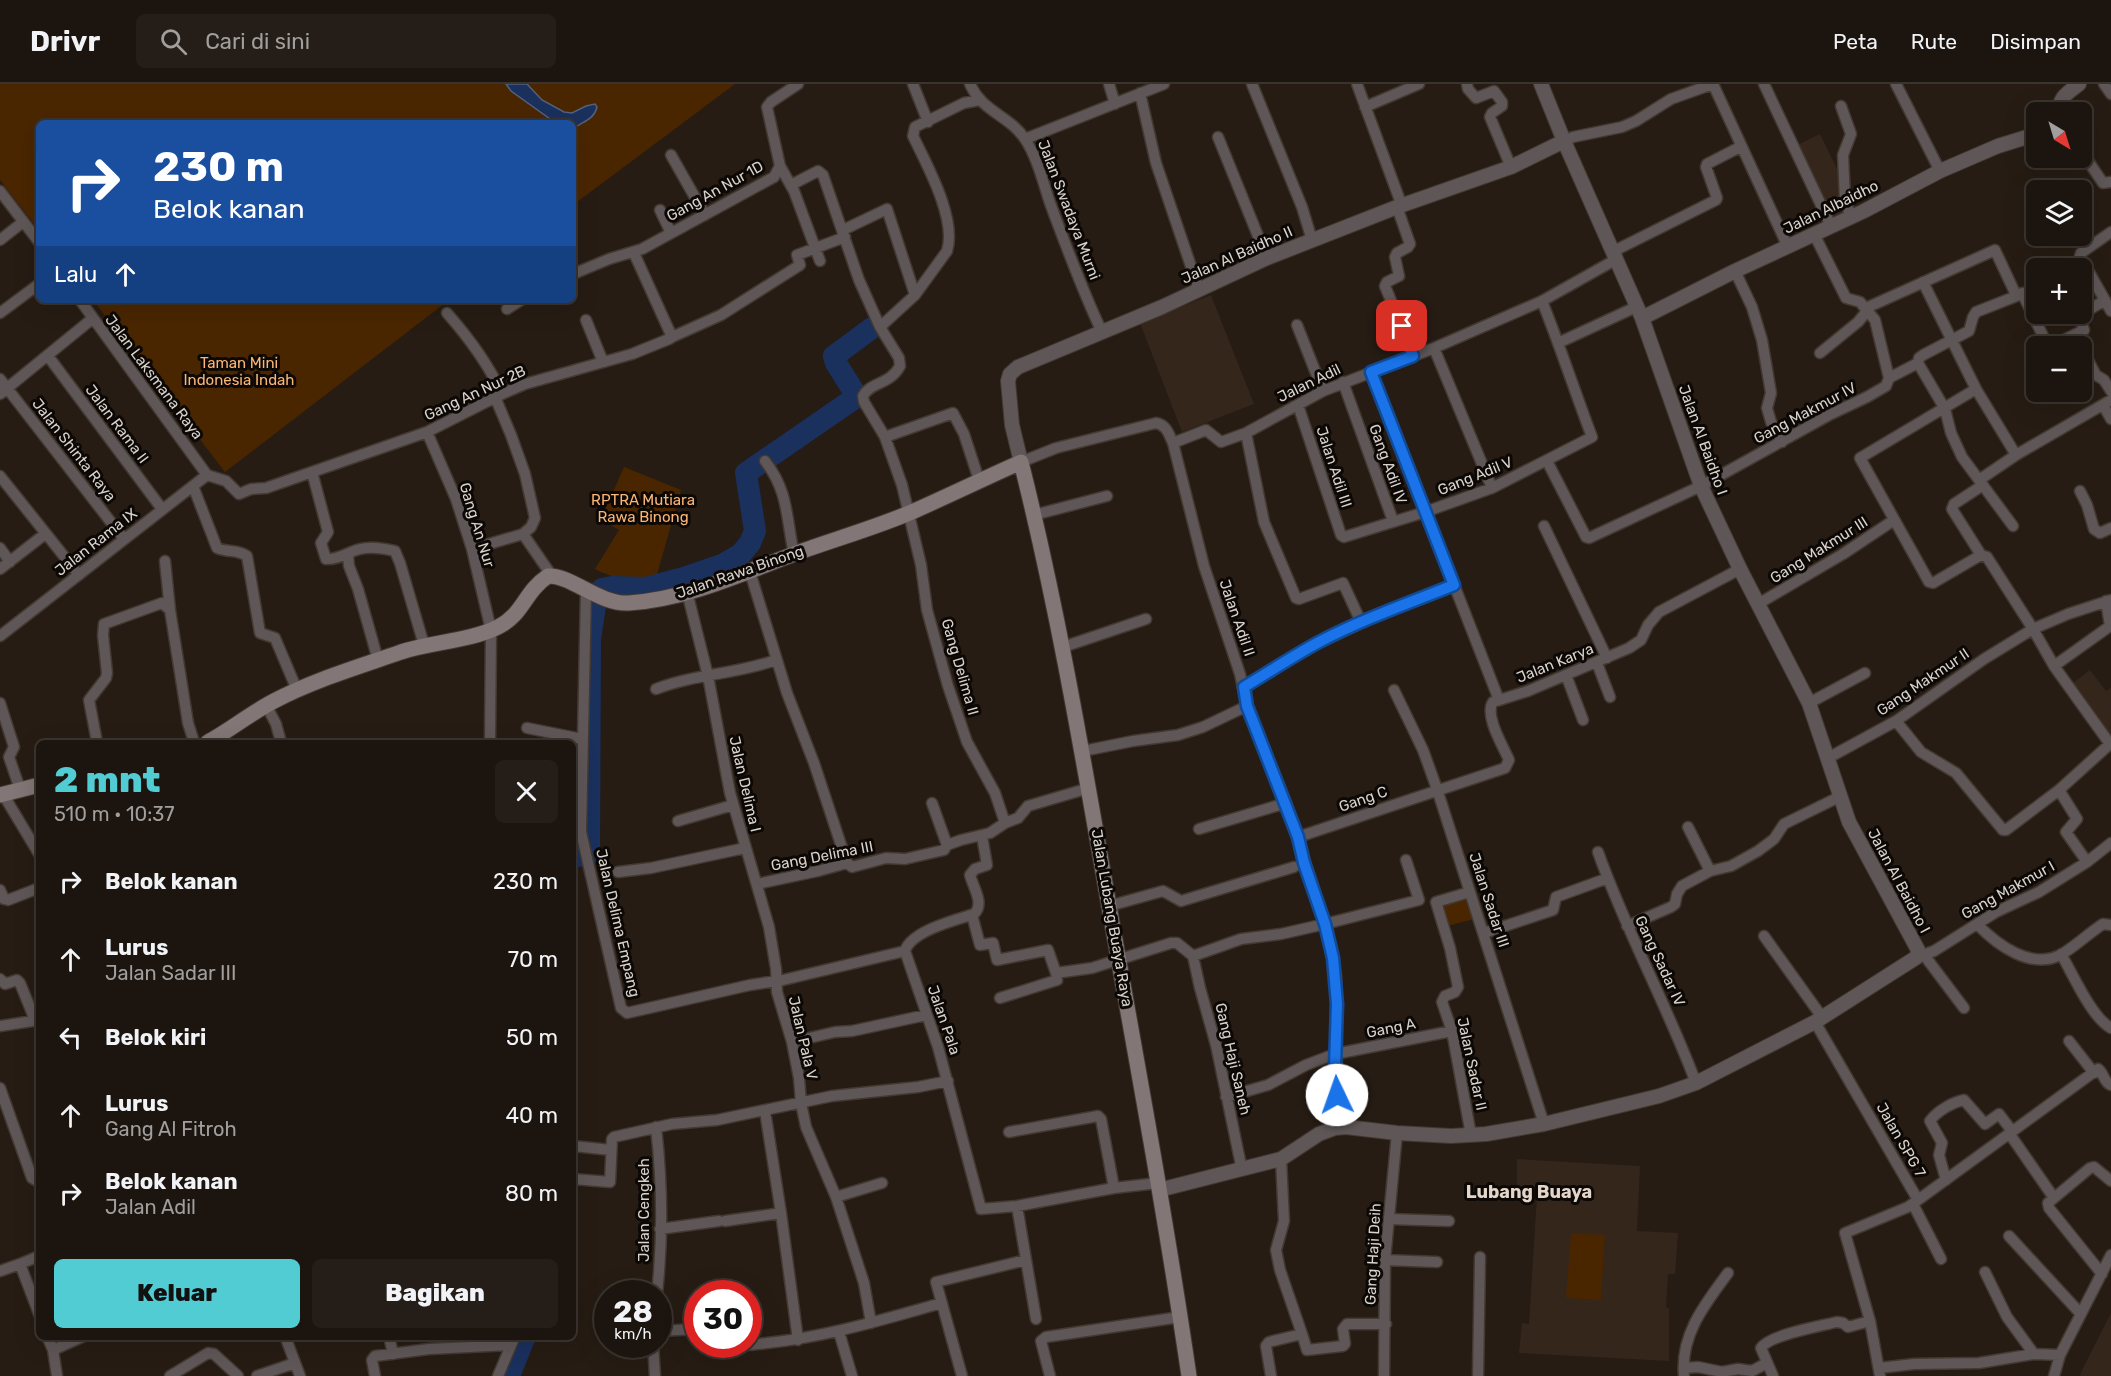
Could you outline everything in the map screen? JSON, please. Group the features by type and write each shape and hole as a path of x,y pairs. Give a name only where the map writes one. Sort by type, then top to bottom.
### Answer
{"main road":[{"name":"Jalan Rawa Binong","path":"552,576 615,602 628,603 687,592 750,572 908,513 1021,462"},
{"name":"Jalan Lubang Buaya Raya","path":"1021,462 1063,647 1083,751 1131,1019 1189,1376"},
{"path":"211,740 266,705 297,690 424,645 491,630 513,618 535,586 552,576"},
{"path":"2,795 36,786"}],"street":[{"name":"Gang An Nur 1D","path":"576,273 609,259 634,253 774,177 780,166 767,106 798,84"},
{"path":"913,84 928,122"},
{"name":"Jalan Swadaya Murni","path":"970,84 988,109 1006,120 1025,139 1038,168 1068,254 1102,332"},
{"path":"1109,84 1115,104"},
{"path":"1025,139 1115,104 1136,91 1164,84"},
{"path":"1252,84 1302,207 1312,240"},
{"path":"1357,84 1410,244 1395,257 1399,276 1387,282 1385,286 1413,356"},
{"path":"1365,107 1419,84"},
{"path":"1467,84 1476,98 1494,91 1502,102 1502,106 1492,113 1491,117 1511,167"},
{"name":"Jalan Al Baidho I","path":"1158,1187 1242,1170 1281,1159 1319,1134 1346,1127 1397,1133 1471,1135 1544,1124 1659,1096 1696,1083 1819,1019 1921,956 1849,822 1809,703 1740,569 1701,486 1639,313 1541,84"},
{"path":"1564,141 1622,127 1636,121 1690,87 1713,84 1740,147 1788,247"},
{"path":"1764,84 1831,226"},
{"path":"1896,84 1940,171"},
{"path":"2059,102 2079,84"},
{"path":"2104,84 2111,94"},
{"path":"1136,91 1157,168 1198,290"},
{"path":"791,185 818,171 823,175 860,280 878,323 915,295 947,251 947,226 937,189 913,136 915,127 964,103 980,100"},
{"path":"1841,106 1851,134 1843,155 1845,200 1851,217"},
{"path":"1218,137 1267,258"},
{"name":"Jalan Albaidho","path":"1639,313 1788,247 1940,171 2026,138"},
{"name":"Jalan Al Baidho II","path":"1021,462 1012,425 1008,381 1010,374 1017,367 1102,332 1267,258 1399,206 1511,167 1564,141"},
{"name":"Jalan Adil","path":"1173,443 1206,429 1221,442 1246,433 1343,382 1434,348 1542,301 1614,256 1716,200 1707,164 1740,147"},
{"path":"671,155 705,215"},
{"path":"2092,164 2107,182 2111,194"},
{"path":"780,166 791,185 819,261"},
{"path":"0,191 36,238"},
{"path":"815,248 887,209 915,295"},
{"path":"660,210 671,233"},
{"path":"0,240 23,222"},
{"path":"2080,258 2081,253 2111,232"},
{"path":"1814,234 1846,298 1860,302 1877,325 1878,338 1889,378"},
{"name":"Gang An Nur 2B","path":"206,472 226,480 239,494 251,489 266,488 427,432 499,395 575,369 632,354 721,315 800,265 797,255 815,248"},
{"path":"1821,353 1858,322 1867,309 1995,250 2044,336"},
{"path":"634,253 672,337"},
{"path":"1735,271 1752,307 1762,340 1771,393 1767,408 1771,422 1782,442"},
{"path":"1923,282 1976,389 2016,455"},
{"path":"2092,284 2111,311"},
{"path":"0,312 36,286"},
{"name":"Gang Makmur IV","path":"1701,486 1886,386 1889,378 1918,363 1919,358 1969,331 1976,312 2026,292"},
{"path":"2074,335 2084,330 2079,316 2104,300"},
{"name":"Gang Adil V","path":"1344,537 1492,488 1547,462 1592,437 1542,301"},
{"name":"Jalan Laksmana Raya","path":"82,303 92,320 206,472"},
{"path":"507,309 516,303"},
{"path":"447,313 477,349 492,372 536,518 523,534 472,549"},
{"path":"1558,343 1639,313"},
{"path":"2,387 48,356 92,320"},
{"path":"586,320 603,362"},
{"name":"Gang Delima II","path":"878,323 899,358 900,366 889,379 867,390 863,396 864,402 885,437 902,485 921,565 927,610 948,686 967,742 995,792 1005,823"},
{"path":"1297,325 1323,391"},
{"path":"1434,348 1492,488"},
{"name":"Jalan Rama II","path":"48,356 162,509"},
{"path":"1918,363 1945,409 1949,426 1962,457 2013,526"},
{"path":"2092,368 2096,375 2104,380 2111,392"},
{"path":"1371,372 1499,700 1492,702 1489,711 1509,760 1505,768 1437,789"},
{"name":"Gang Adil IV","path":"1343,382 1393,521"},
{"name":"Jalan Shinta Raya","path":"2,387 124,539"},
{"path":"1976,389 1860,458 1931,583 1981,555"},
{"path":"1896,721 1921,752 1956,773 2002,830 2006,830 2059,790 2110,743 2054,666 2034,628 1987,557 1981,555 1952,508 1954,504 2016,455 2107,403 2111,419"},
{"name":"Jalan Adil III","path":"1298,405 1341,535 1344,537"},
{"path":"885,437 953,413 964,434 979,480"},
{"path":"1021,462 1056,448 1156,423 1165,428 1173,443"},
{"name":"Gang An Nur","path":"427,432 456,499 472,549 491,630 490,740"},
{"path":"1246,433 1264,522 1296,598 1299,599 1343,583 1361,622"},
{"name":"Jalan Adil II","path":"1173,443 1204,566 1244,687 1247,706 1286,803 1325,924 1336,975 1337,1095 1346,1127"},
{"path":"765,461 775,474 782,489 794,554"},
{"path":"1547,462 1587,538 1701,486"},
{"name":"Jalan Rama IX","path":"0,636 193,486 206,472"},
{"path":"312,472 328,532 321,543 326,559 348,555 360,549 376,548 394,551 398,555 424,645"},
{"path":"0,476 79,575"},
{"path":"193,486 217,548 224,551 238,551 247,556 260,633 275,638 297,690"},
{"path":"2080,491 2094,529 2100,533 2111,528"},
{"path":"1034,515 1107,496"},
{"name":"Gang Makmur III","path":"1758,604 1843,554 1894,520"},
{"path":"1544,526 1602,661 1610,697"},
{"path":"0,569 45,534"},
{"path":"523,534 552,576"},
{"path":"0,548 10,561"},
{"path":"348,555 349,566 358,589 378,660"},
{"path":"165,561 170,610 188,723 193,740"},
{"name":"Jalan Karya","path":"1499,700 1602,661 1641,640 1648,625 1659,612 1740,569"},
{"path":"750,572 776,660 847,863"},
{"path":"1244,687 1318,643 1361,622 1454,585"},
{"name":"Jalan Delima I","path":"687,592 708,676 733,805 769,927 777,981"},
{"name":"Jalan Delima Empang","path":"594,594 577,813 621,1008 627,1012 777,981"},
{"path":"2054,666 2110,627 2109,600"},
{"name":"Gang Makmur II","path":"1828,758 1896,721 1984,659 2034,628 2109,600"},
{"path":"97,740 89,700 106,678 107,673 104,624 162,603 170,610"},
{"path":"1063,647 1146,619"},
{"path":"656,689 673,682 776,660"},
{"path":"1809,703 1865,673"},
{"path":"1566,675 1583,720"},
{"name":"Jalan Sadar III","path":"1394,690 1423,750 1437,789 1544,1124"},
{"path":"0,703 14,747 9,757 20,789"},
{"path":"266,705 276,724 280,740"},
{"path":"1083,751 1178,735 1203,727 1247,706"},
{"path":"527,728 582,739"},
{"name":"Gang Delima III","path":"757,884 818,872 847,863 852,867 886,858 918,857 944,850 947,845 968,837 982,836 1018,818 1029,806 1089,788"},
{"name":"Gang C","path":"1298,837 1437,789"},
{"path":"2059,790 2077,818 2066,832 2087,862"},
{"path":"2,795 36,849"},
{"path":"1627,926 1671,907 1675,904 1682,886 1710,871 1731,866 1758,851 1774,839 1784,824 1841,796"},
{"path":"932,803 947,845"},
{"path":"1199,829 1286,803"},
{"path":"678,821 733,805"},
{"path":"1688,827 1710,871"},
{"path":"777,981 904,951 908,943 921,934 977,912 980,907 970,873 987,864 982,836"},
{"name":"Gang Makmur I","path":"1921,956 1996,912 2040,892 2087,862 2111,843"},
{"path":"618,872 651,868 745,848"},
{"name":"Gang Sadar IV","path":"1598,852 1627,926 1673,1024 1696,1083"},
{"path":"1056,973 1092,968 1171,943 1176,943 1193,956 1241,939 1281,934 1419,900 1406,860"},
{"path":"1109,906 1162,891 1170,893 1181,901 1294,867"},
{"path":"1484,933 1552,910 1556,897 1608,878"},
{"path":"2,894 13,899 36,889"},
{"name":"Jalan Sadar II","path":"1470,892 1436,902 1450,948 1458,987 1455,993 1445,996 1442,1002 1452,1030 1471,1135"},
{"path":"972,915 980,945 993,943 997,960 1048,950 1056,973 1057,980 1000,998"},
{"path":"1977,924 1990,938 2004,947 2044,961 2061,954 2099,926 2105,923 2111,925"},
{"name":"Jalan SPG 7","path":"1764,936 1819,1019 1915,1202 1941,1259"},
{"name":"Jalan Pala","path":"904,951 938,1047 982,1210 1017,1206 1114,1188 1158,1187"},
{"path":"2061,954 2094,1010 2111,1028"},
{"name":"Gang Haji Saneh","path":"1193,956 1216,1045 1242,1170"},
{"path":"1921,956 1964,1008"},
{"path":"0,979 5,984 17,980 20,983 36,1018"},
{"name":"Jalan Pala V","path":"777,981 777,992 800,1078 801,1103 813,1147 836,1197 864,1283 871,1323"},
{"path":"792,1042 926,1015"},
{"path":"0,1026 36,1020"},
{"name":"Gang A","path":"1226,1098 1268,1085 1306,1065 1335,1054 1452,1030"},
{"path":"2069,1041 2094,1073"},
{"path":"2060,1355 2034,1354 1978,1363 1914,1364 1880,1372 1870,1321 1845,1233 1915,1202 2099,1070 2107,1083 2111,1085"},
{"path":"576,1179 610,1182 611,1150 614,1137 683,1122 717,1120 765,1111 832,1096 918,1087 948,1081"},
{"path":"0,1088 32,1178 36,1180"},
{"path":"1946,1180 1939,1155 1942,1143 1930,1121 1944,1109 1964,1100 1983,1123 1999,1114 2054,1198"},
{"path":"765,1111 798,1340"},
{"path":"1008,1132 1094,1116 1100,1117 1114,1188"},
{"name":"Jalan Cengkeh","path":"656,1127 660,1161 658,1280"},
{"name":"Gang Haji Deih","path":"1384,1376 1385,1260 1397,1133"},
{"path":"576,1146 611,1150"},
{"path":"1281,1159 1284,1221 1276,1250 1280,1270 1306,1348 1308,1350 1344,1345 1343,1329 1347,1324 1386,1324"},
{"path":"2102,1274 2048,1206 2049,1202 2090,1168 2094,1167 2099,1170 2111,1182"},
{"path":"836,1197 882,1183"},
{"path":"1017,1206 1036,1319"},
{"path":"660,1229 780,1213"},
{"path":"1389,1219 1449,1221"},
{"path":"2009,1236 2080,1313"},
{"path":"2054,1376 2060,1355 2111,1255"},
{"path":"0,1271 36,1257"},
{"path":"1478,1376 1480,1257"},
{"path":"962,1376 936,1282 1026,1260"},
{"path":"1385,1260 1437,1262"},
{"path":"20,1264 36,1306"},
{"path":"1985,1272 2007,1317 2034,1354"},
{"path":"1728,1273 1691,1328 1684,1372 1698,1367 1722,1372 1738,1369 1752,1371 1767,1363"},
{"path":"762,1344 798,1340 838,1332 942,1303"},
{"path":"1050,1376 1041,1341 1046,1337 1180,1317"},
{"path":"1773,1376 1761,1348 1764,1343 1797,1331 1827,1324 1839,1322 1848,1327 1870,1321"},
{"path":"838,1332 852,1376"},
{"path":"1271,1376 1267,1344 1302,1334"},
{"path":"49,1340 53,1350 57,1376"},
{"path":"53,1350 75,1340"},
{"path":"287,1340 300,1376"},
{"path":"390,1340 393,1354"},
{"path":"375,1376 373,1357 513,1341 498,1376"},
{"path":"170,1376 207,1353 214,1354 238,1376"},
{"path":"654,1358 655,1376"},
{"path":"257,1376 296,1363"}],"shaded area":[{"path":"1820,134 1858,212 1827,226 1791,148"},
{"path":"1211,295 1254,404 1182,432 1140,323"},
{"path":"2090,670 2106,691 2111,688 2111,737 2073,683"},
{"path":"1517,1159 1640,1166 1637,1231 1678,1233 1675,1274 1668,1274 1666,1307 1669,1309 1669,1361 1519,1353 1522,1323 1529,1324 1537,1196 1517,1192"},
{"path":"2111,1313 2111,1376 2080,1376 2081,1372"}],"green space":[{"path":"0,84 735,84 576,203 576,120 36,120 36,226 0,180"},
{"name":"Taman Mini Indonesia Indah","path":"95,303 445,303 225,472"},
{"name":"RPTRA Mutiara Rawa Binong","path":"624,467 681,490 656,578 625,579 595,569 619,530 601,519"},
{"path":"1469,899 1474,919 1447,926 1442,906"},
{"path":"1571,1233 1605,1235 1601,1300 1566,1298"}],"water":[{"path":"506,84 527,84 542,100 564,112 572,113 595,104 597,107 591,118 576,127 576,120 550,120 511,91"}],"waterway":[{"path":"576,856 589,854 590,639 596,599 602,589 646,588 722,565 741,554 750,543 755,531 746,473 855,398 856,395 834,356 872,328"},
{"path":"509,1376 523,1340"}],"district":[{"name":"Lubang Buaya","path":"1529,1192"}],"route":[{"path":"1337,1095 1335,1079 1337,1004 1333,958 1298,837 1247,706 1244,687 1340,632 1386,611 1454,585 1371,372 1413,356 1402,326"}]}
